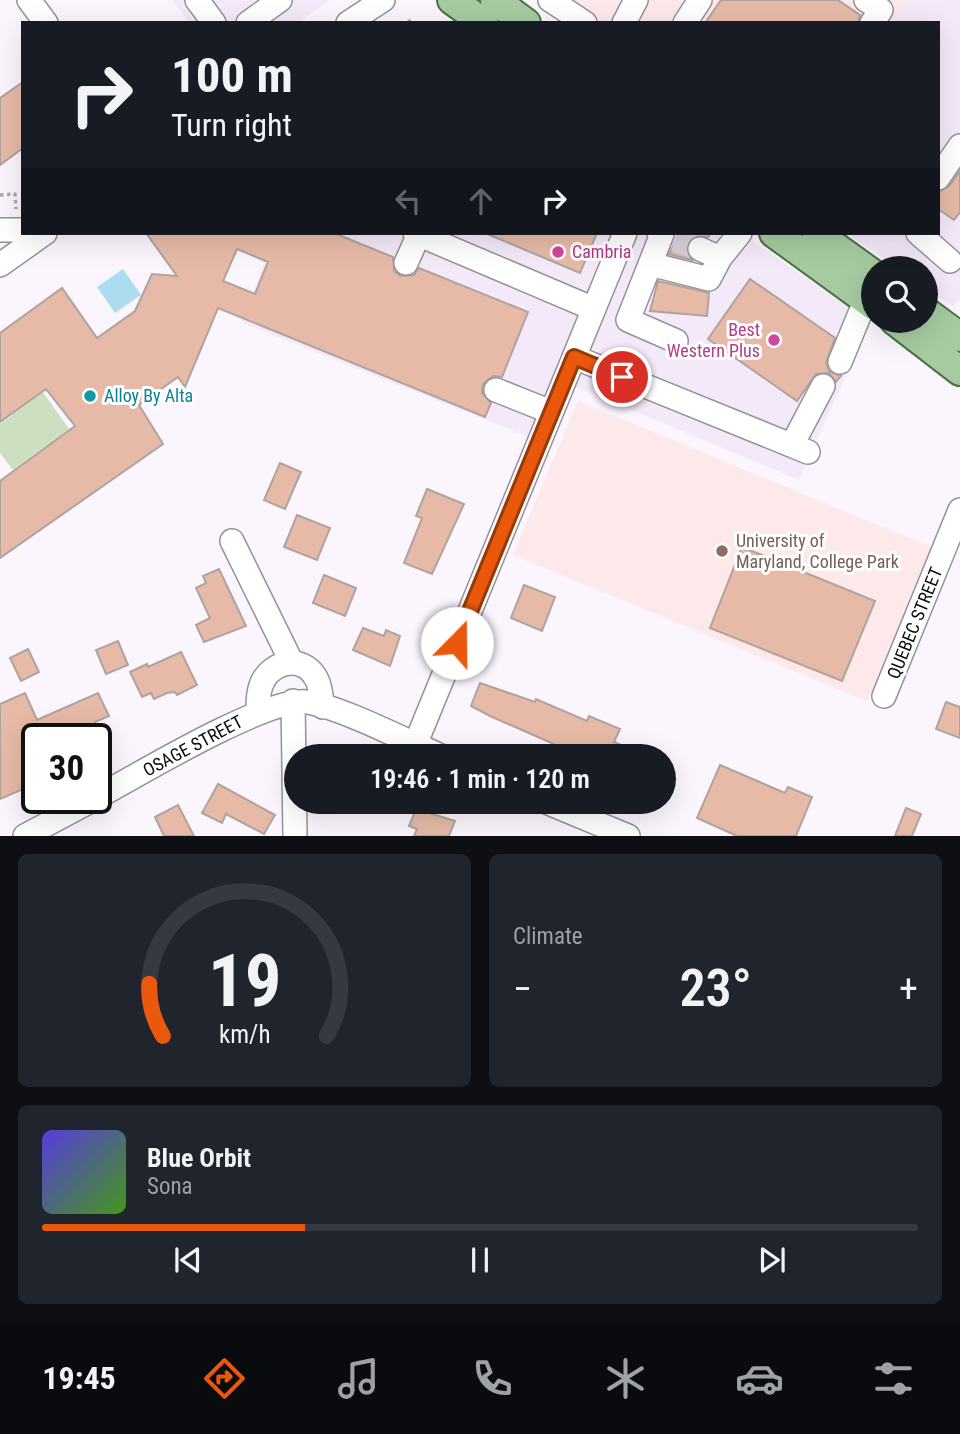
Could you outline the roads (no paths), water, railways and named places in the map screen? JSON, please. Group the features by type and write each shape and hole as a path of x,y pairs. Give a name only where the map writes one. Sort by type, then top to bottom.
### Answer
{"main road":[{"path":"452,0 481,21"},
{"path":"495,0 523,21"},
{"path":"777,235 861,287"},
{"path":"818,235 861,282"},
{"path":"938,321 960,337"},
{"path":"911,333 960,371"}],"street":[{"path":"29,0 45,21"},
{"path":"197,0 213,21"},
{"path":"231,21 257,0"},
{"path":"251,21 280,0"},
{"path":"351,21 383,0"},
{"path":"550,0 582,21"},
{"path":"625,21 636,0"},
{"path":"686,21 700,0"},
{"path":"866,0 881,10 873,21"},
{"path":"940,175 960,146"},
{"path":"0,230 21,230"},
{"path":"406,262 417,235"},
{"path":"419,235 594,309"},
{"path":"415,744 624,235"},
{"path":"665,235 650,264 628,320 676,341"},
{"path":"650,264 709,279 710,253 737,235"},
{"path":"920,235 950,261"},
{"path":"0,265 38,238"},
{"path":"840,362 861,315"},
{"path":"574,357 800,449 823,386"},
{"path":"496,390 551,412"},
{"name":"QUEBEC STREET","path":"884,696 952,556 960,510"},
{"path":"232,541 291,661"},
{"path":"258,712 263,680 273,668 291,661 307,666 318,681 323,707"},
{"path":"295,835 293,701 323,707 413,744"},
{"name":"OSAGE STREET","path":"112,790 258,712 293,701"},
{"name":"OSAGE STREET","path":"25,835 65,814"},
{"path":"576,814 628,835"}],"water":[{"path":"123,269 141,295 115,313 97,287"}],"tunnel":[{"path":"675,240 700,249"}],"place":[{"name":"Cambria","path":"558,252"},
{"name":"Best Western Plus","path":"774,340"},
{"name":"Alloy By Alta","path":"90,396"},
{"name":"University of Maryland, College Park","path":"722,551"}]}
